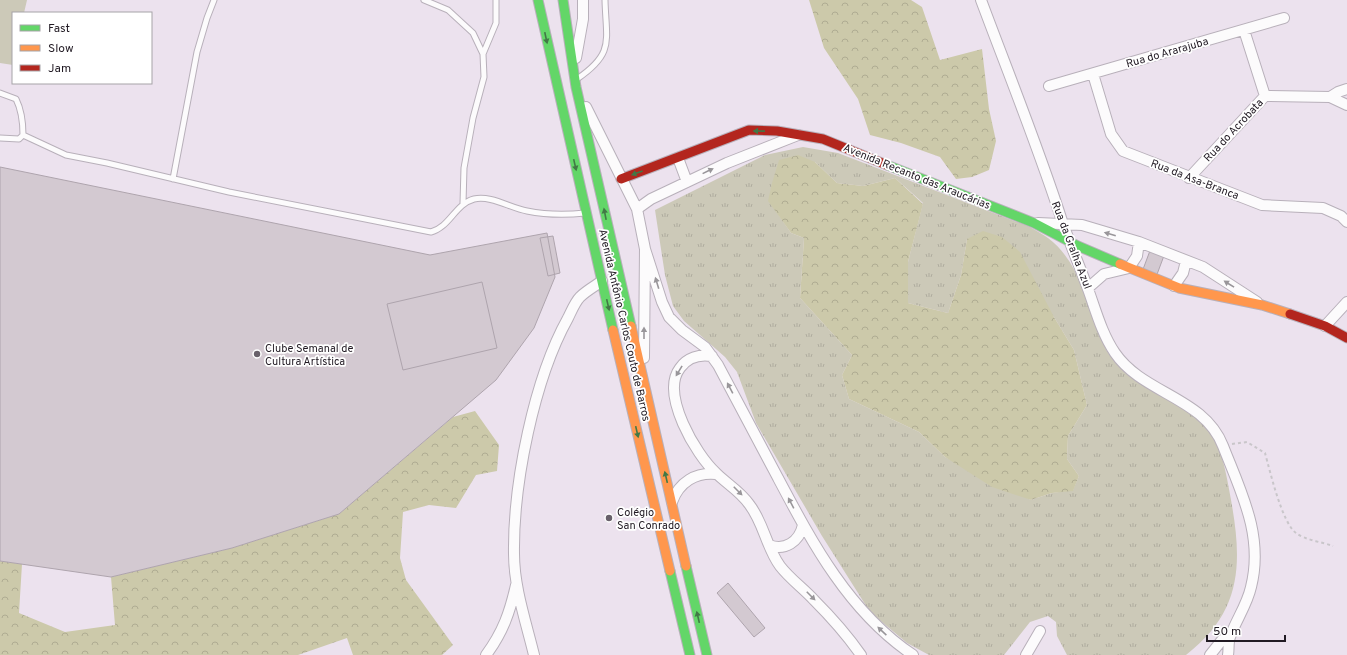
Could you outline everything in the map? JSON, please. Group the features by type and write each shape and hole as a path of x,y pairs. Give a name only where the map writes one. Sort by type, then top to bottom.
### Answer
{"main road":[{"name":"Avenida Antônio Carlos Couto de Barros","path":"538,0 586,213 690,655"},
{"name":"Avenida Antônio Carlos Couto de Barros","path":"563,0 575,80 707,655"},
{"name":"Avenida Recanto das Araucárias","path":"621,179 749,130 777,131 798,135 810,135 1034,223 1068,241 1174,286 1262,305"},
{"path":"1262,305 1324,326 1347,338"}],"street":[{"path":"583,0 583,19 575,80 637,210 645,249 662,302 669,317 682,330 701,342 718,365 803,525 830,571 858,606 888,636 913,655"},
{"name":"Rua da Gralha Azul","path":"981,0 1064,224 1068,241 1088,288 1104,333 1116,354 1130,369 1151,384 1189,405 1205,418 1224,446 1254,534 1254,568 1251,587 1243,610 1229,639"},
{"name":"Rua do Ararajuba","path":"1049,86 1284,18"},
{"path":"1244,30 1265,96"},
{"name":"Rua da Asa-Branca","path":"1093,74 1111,134 1123,151 1189,178 1262,205 1323,208 1341,216 1347,222"},
{"name":"Rua do Acrobata","path":"1330,97 1347,89"},
{"name":"Rua do Acrobata","path":"1189,178 1265,96 1330,97 1347,105"},
{"name":"Avenida Recanto das Araucárias","path":"637,210 651,199 727,163 798,135"},
{"path":"678,158 687,182"},
{"name":"Avenida Recanto das Araucárias","path":"1034,223 1082,225 1139,242 1203,267 1262,305"},
{"path":"1088,288 1104,274 1129,268 1137,256 1139,242"},
{"path":"645,249 645,386"},
{"path":"1174,286 1184,273 1186,261"},
{"path":"534,655 517,581 514,554 518,491 532,419 542,382 558,335 579,298 602,281"},
{"path":"1324,326 1347,302"},
{"path":"712,356 695,357 685,362 677,372 674,384 677,404 686,430 700,453 716,474 735,488 750,504 761,524 769,545 786,574 825,611 861,655"},
{"path":"672,502 681,486 691,479 703,474 716,474"},
{"path":"769,545 778,547 788,546 797,540 803,525"},
{"path":"486,655 499,638 502,631 511,609 517,581"},
{"path":"1026,655 1040,631"},
{"path":"1210,655 1222,640 1229,639 1228,655"}],"lane":[{"path":"173,179 198,52 207,18 214,0"},
{"path":"424,0 448,10 473,33 483,54 484,77 472,118 464,168 464,203"},
{"path":"483,54 496,24 496,0"},
{"path":"575,80 594,67 602,58 607,46 605,0"},
{"path":"0,93 16,99 19,105 23,135"},
{"path":"23,135 66,155 230,192 431,232 440,230 464,203 475,199 488,199 526,211 557,215 586,213"},
{"path":"0,138 13,139 19,138 23,135"}],"path":[{"path":"1224,446 1247,442 1265,453 1276,494 1290,527 1296,534 1333,546"}],"green space":[{"path":"0,0 27,0 24,12 12,12 12,65 0,63"},
{"path":"809,0 911,0 922,7 940,60 982,49 989,109 996,141 989,170 972,177 956,179 940,157 901,143 870,135 858,99 824,48"},
{"path":"803,147 838,153 1030,227 1048,238 1057,246 1072,266 1078,277 1097,323 1103,343 1109,354 1128,374 1144,386 1199,417 1211,430 1224,464 1236,537 1237,559 1235,580 1229,600 1220,619 1206,637 1186,655 1067,655 1057,636 1056,622 1048,616 1030,622 1004,655 929,655 907,643 870,612 822,536 756,423 737,372 725,357 684,321 673,306 665,275 655,210 765,155","holes":["815,162 837,183 863,186 895,178 923,203 908,262 908,303 948,313 961,275 967,239 1054,317 1074,350 1087,405 1068,436 1067,459 1079,476 1073,490 1052,493 1031,500 945,457 919,432 849,399 842,375 852,355 800,298 804,238 791,233 769,201"]},
{"path":"798,155 815,162 837,183 863,186 895,178 923,204 908,262 908,303 948,313 961,275 967,239 983,231 1002,237 1020,252 1054,317 1074,350 1087,405 1068,436 1067,459 1079,476 1073,491 1052,493 1031,500 992,487 945,457 919,432 849,399 842,375 852,355 800,298 804,238 791,233 768,201 779,160"},
{"path":"475,411 499,445 497,471 476,475 456,508 429,505 403,512 400,558 406,580 453,645 442,655 353,655 347,638 298,655 0,655 0,561 22,564 19,613 65,632 115,625 111,577 232,548 339,514 453,417"}],"building":[{"name":"Clube Semanal de Cultura Artística","path":"0,167 430,255 547,233 555,277 534,328 496,380 339,514 232,548 111,577 0,561"},
{"path":"553,236 560,273 548,276 540,238"},
{"path":"1151,248 1165,253 1156,277 1142,272"},
{"path":"482,282 497,348 403,370 387,304"},
{"path":"728,583 765,628 754,637 717,593"}],"traffic: fast":[{"path":"538,0 613,330"},
{"path":"563,0 576,87 631,326"},
{"path":"887,165 1034,223 1078,246 1120,264"},
{"path":"686,566 707,655"},
{"path":"670,571 690,655"}],"traffic: slow":[{"path":"1120,264 1179,288 1262,305 1290,314"},
{"path":"631,326 686,566"},
{"path":"613,330 670,571"}],"traffic: jam":[{"path":"621,179 749,130 777,131 823,139 887,165"},
{"path":"1290,314 1325,326 1347,338"}],"place":[{"name":"Clube Semanal de Cultura Artística","path":"257,354"},
{"name":"Colégio San Conrado","path":"609,518"}]}
